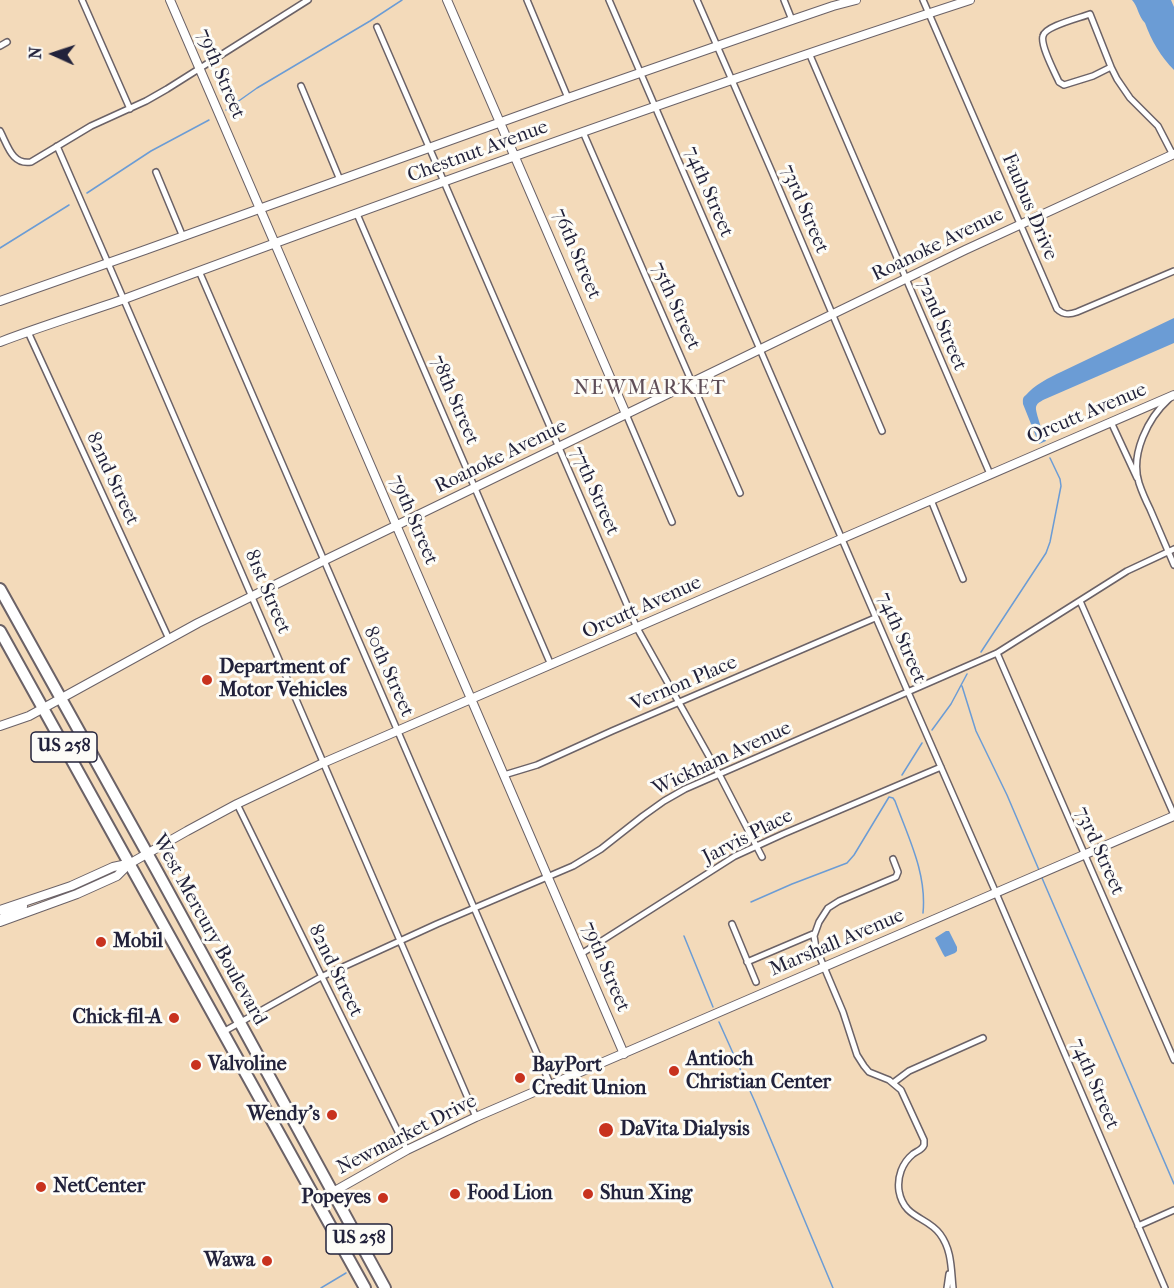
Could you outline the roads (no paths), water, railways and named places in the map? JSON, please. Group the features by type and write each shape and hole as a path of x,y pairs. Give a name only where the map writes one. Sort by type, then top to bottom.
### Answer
{"highway":[{"name":"West Mercury Boulevard","path":"0,589 385,1288"},
{"name":"West Mercury Boulevard","path":"0,631 365,1288"}],"street":[{"path":"82,0 130,109"},
{"name":"79th Street","path":"170,0 624,1054"},
{"path":"0,131 16,159 23,163 31,162 91,126 130,109 166,89 308,0"},
{"name":"76th Street","path":"447,0 672,522"},
{"path":"527,0 568,98"},
{"name":"74th Street","path":"609,0 1165,1288"},
{"name":"73rd Street","path":"697,0 882,431"},
{"path":"784,0 792,20"},
{"name":"Chestnut Avenue","path":"0,301 568,98 856,0"},
{"name":"Faubus Drive","path":"923,0 1057,309 1067,314 1077,312 1174,271"},
{"name":"Chestnut Avenue","path":"0,342 583,132 809,53 970,0"},
{"path":"1112,67 1067,85 1061,84 1043,43 1043,36 1048,29 1090,14 1112,67 1117,80 1130,98 1158,126 1174,155"},
{"name":"77th Street","path":"377,27 637,628 720,774 762,857"},
{"path":"0,46 7,42"},
{"name":"72nd Street","path":"809,53 990,474"},
{"path":"301,86 340,180"},
{"name":"75th Street","path":"583,132 740,493"},
{"name":"81st Street","path":"57,146 476,1117"},
{"name":"Roanoke Avenue","path":"0,726 29,716 61,700 169,639 397,525 1020,224 1174,155"},
{"path":"156,172 183,237"},
{"name":"78th Street","path":"357,214 551,665"},
{"name":"80th Street","path":"199,271 551,1086"},
{"name":"82nd Street","path":"28,332 169,639"},
{"path":"1138,482 1138,459 1144,434 1153,418 1173,395"},
{"name":"Orcutt Avenue","path":"0,921 91,888 117,876 129,864 147,853 237,804 323,763 1173,395"},
{"path":"1112,422 1171,551 1174,565"},
{"path":"931,500 963,579"},
{"name":"Wickham Avenue","path":"222,1032 321,977 400,940 573,866 617,838 664,801 685,789 997,653 1127,571 1171,551"},
{"path":"1080,601 1174,815"},
{"name":"Vernon Place","path":"504,775 537,765 875,618"},
{"name":"73rd Street","path":"997,653 1174,1060"},
{"name":"Jarvis Place","path":"581,954 735,856 941,767"},
{"name":"82nd Street","path":"237,804 407,1150"},
{"name":"Marshall Avenue","path":"513,1102 1174,815"},
{"path":"893,859 898,872 896,877 839,901 828,908 813,934 816,948 843,1012 853,1047 861,1063 873,1074 894,1083 901,1090 910,1107 924,1143 922,1148 907,1160 901,1170 898,1184 900,1196 910,1212 930,1224 939,1233 949,1251 953,1288"},
{"name":"Orcutt Avenue","path":"0,910 71,886 113,867 129,864"},
{"path":"0,921 6,914 22,908 23,902"},
{"path":"732,924 756,982"},
{"path":"747,962 813,934"},
{"path":"894,1083 909,1071 983,1038"},
{"name":"Newmarket Drive","path":"317,1201 407,1150 513,1102"},
{"path":"1138,1226 1174,1210"},
{"path":"947,1288 951,1261"}],"water":[{"path":"1132,0 1171,0 1174,7 1174,70 1157,48"},
{"path":"1174,318 1174,343 1038,404 1037,414 1046,441 1039,444 1023,404 1023,398 1029,392 1052,376"},
{"path":"949,931 957,951 945,957 935,938"}],"waterway":[{"path":"226,110 257,88 402,0"},
{"path":"87,193 151,151 209,120"},
{"path":"0,248 69,205"},
{"path":"981,652 1046,553 1050,542 1061,486 1050,458"},
{"path":"932,730 951,704 967,674"},
{"path":"962,686 976,731 1007,795 1039,870"},
{"path":"902,775 922,743"},
{"path":"751,902 847,863 889,797 895,801 919,869 923,913"},
{"path":"1042,878 1174,1184"},
{"path":"684,936 713,1007"},
{"path":"719,1022 833,1288"},
{"path":"321,1288 346,1273"}],"place":[{"name":"Department of Motor Vehicles","path":"207,680"},
{"name":"Mobil","path":"101,942"},
{"name":"Chick-fil-A","path":"174,1018"},
{"name":"Valvoline","path":"196,1065"},
{"name":"Antioch Christian Center","path":"674,1071"},
{"name":"BayPort Credit Union","path":"520,1078"},
{"name":"Wendy's","path":"332,1115"},
{"name":"DaVita Dialysis","path":"606,1130"},
{"name":"NetCenter","path":"41,1187"},
{"name":"Food Lion","path":"455,1194"},
{"name":"Shun Xing","path":"588,1194"},
{"name":"Popeyes","path":"383,1198"},
{"name":"Wawa","path":"267,1261"}],"district":[{"name":"NEWMARKET","path":"650,389"}]}
